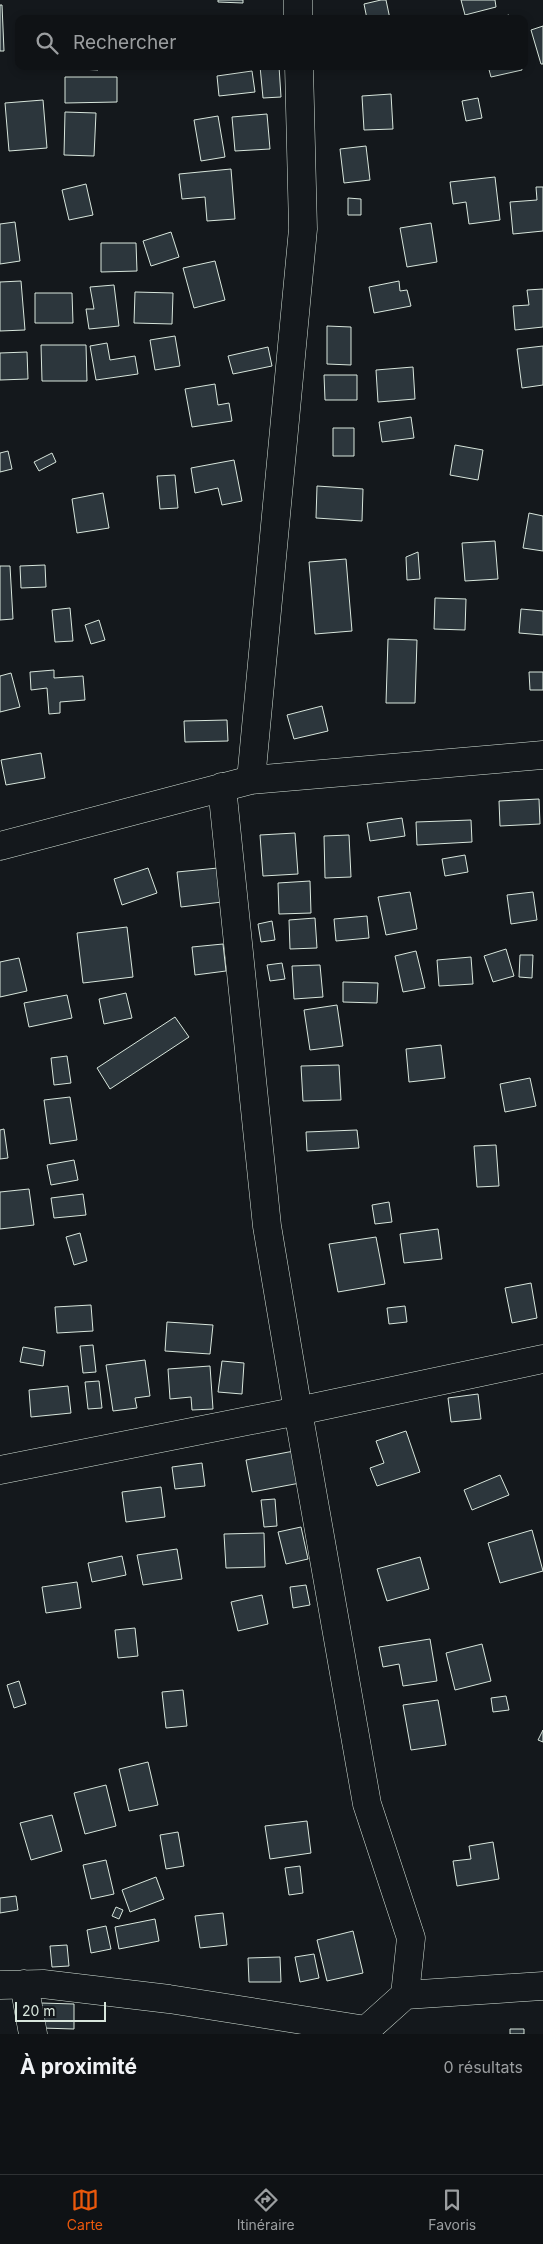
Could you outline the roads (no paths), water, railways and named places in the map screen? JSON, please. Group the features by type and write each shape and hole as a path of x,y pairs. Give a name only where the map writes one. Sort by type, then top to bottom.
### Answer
{"street":[{"path":"298,0 298,15"},
{"path":"251,780 303,229 299,70"},
{"path":"0,846 251,780 543,755"},
{"path":"222,787 266,1226 367,1804 411,1938 405,1995"},
{"path":"0,1470 298,1411 543,1359"},
{"path":"33,2034 12,1984 43,1984 159,1998 270,2024 366,2030 405,1995 543,1986"}]}
